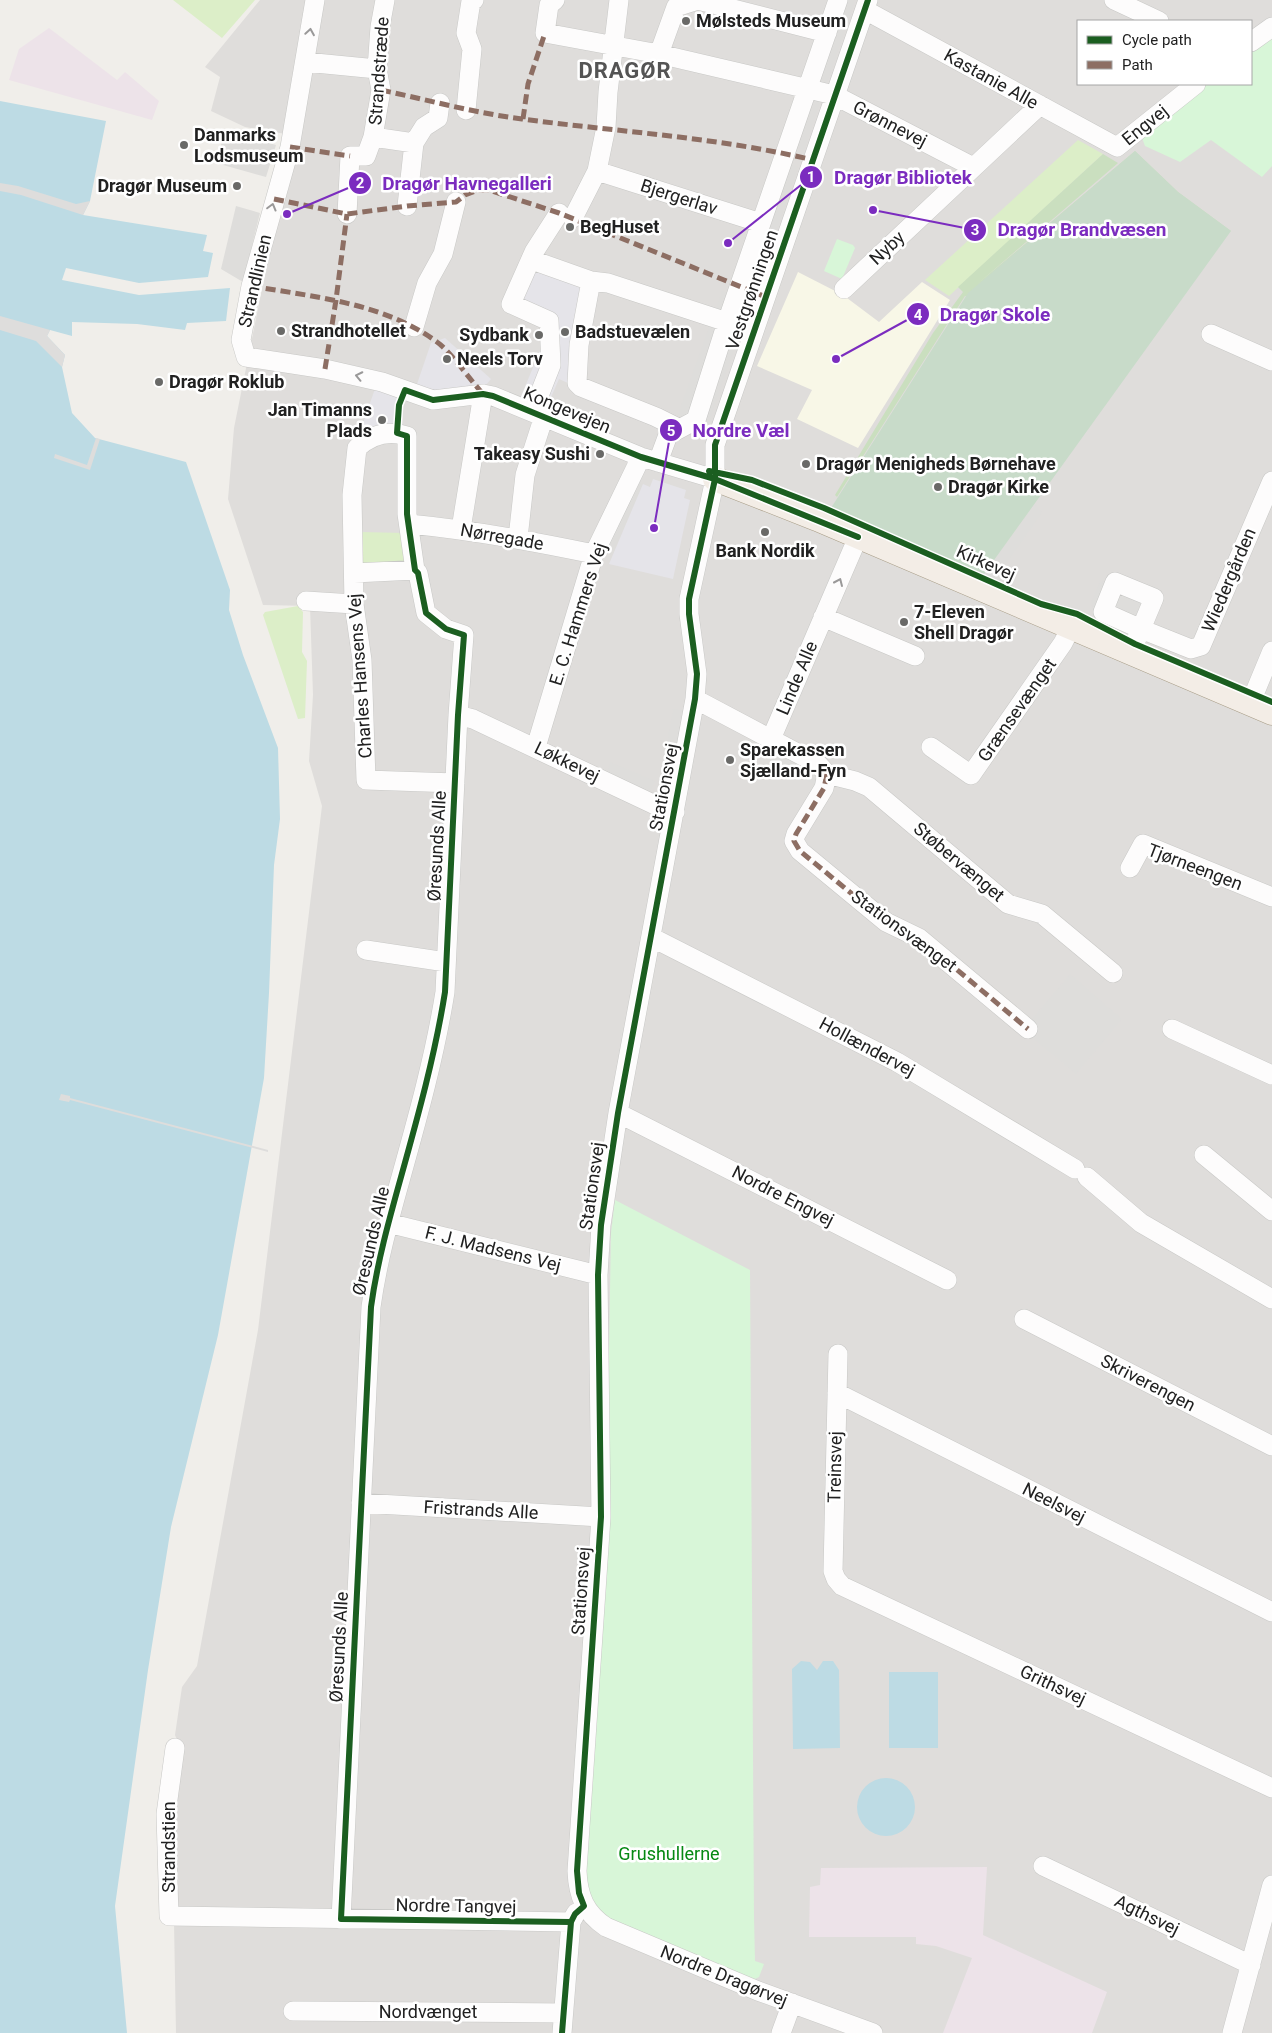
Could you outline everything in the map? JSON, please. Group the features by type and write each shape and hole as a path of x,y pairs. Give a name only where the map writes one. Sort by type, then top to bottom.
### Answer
{"main road":[{"name":"Kirkevej","path":"715,479 858,536 1272,713"}],"street":[{"name":"Strandlinien","path":"246,357 241,340 251,286 290,147 315,0"},
{"name":"Strandstræde","path":"347,214 350,156 366,156 373,137 381,90 377,69 380,27 385,0"},
{"path":"466,110 472,49 466,34 471,1 474,0"},
{"name":"Grønnevej","path":"555,0 550,5 544,33 659,54 834,95 973,167"},
{"path":"518,538 524,476 551,365 549,321 511,304 534,252 566,216 597,171 606,127 619,0"},
{"path":"659,54 676,7 698,0 827,33"},
{"name":"Vestgrønningen","path":"649,459 668,435 696,420 727,322 838,0"},
{"path":"1114,0 1157,20"},
{"name":"Vestgrønningen","path":"715,479 715,445 834,95 867,5"},
{"name":"Kastanie Alle","path":"867,5 1040,105 1117,147"},
{"path":"1252,41 1272,27"},
{"path":"305,62 377,69"},
{"name":"Engvej","path":"1117,147 1195,85"},
{"path":"406,206 414,143 424,127 438,118 440,103"},
{"name":"Nyby","path":"844,289 1040,105"},
{"path":"373,137 414,143"},
{"name":"Bjergerlav","path":"597,171 761,223"},
{"path":"414,328 427,283 443,254 456,202"},
{"path":"532,260 592,281 608,283 727,322"},
{"path":"592,281 579,345 577,383 581,387 656,417 678,428"},
{"path":"1212,334 1272,361"},
{"name":"Kongevejen","path":"246,357 334,371 382,382 434,400 483,394 493,396 649,459 715,479"},
{"path":"461,529 483,394"},
{"name":"Charles Hansens Vej","path":"409,524 407,514 407,436 397,433 374,436 357,448 352,496 354,604 362,660 366,780 454,783"},
{"name":"E. C. Hammers Vej","path":"536,747 594,554 649,459"},
{"name":"Stationsvej","path":"584,1906 579,1892 577,1871 602,1517 598,1275 600,1225 618,1113 695,699 697,674 689,614 689,600 715,479"},
{"name":"Wiedergården","path":"1131,652 1141,629 1192,650 1201,646 1272,481"},
{"path":"354,573 415,570 409,524"},
{"name":"Nørregade","path":"409,524 461,529 518,538 594,554"},
{"name":"Linde Alle","path":"771,739 858,536"},
{"name":"Øresunds Alle","path":"341,1920 371,1307 374,1282 388,1223 424,1094 445,992 454,783 464,635 446,629 426,613 418,573 415,570"},
{"path":"306,600 354,604"},
{"path":"823,618 915,656"},
{"name":"Grænsevænget","path":"931,747 971,775 1063,643 1071,628"},
{"path":"1250,704 1272,651"},
{"path":"695,699 818,764 827,774"},
{"name":"Løkkevej","path":"458,715 473,719 536,747 653,804 675,812"},
{"name":"Støbervænget","path":"827,774 855,781 869,787 1008,904 1042,914 1113,973"},
{"name":"Stationsvænget","path":"827,774 824,788 796,834 794,841 800,851 886,922 919,938 1028,1029"},
{"name":"Tjørneengen","path":"1130,868 1143,844 1272,897"},
{"name":"Hollændervej","path":"651,937 897,1062 1081,1173 1141,1223 1272,1299"},
{"path":"366,950 446,962"},
{"path":"1172,1029 1272,1075"},
{"name":"Nordre Engvej","path":"618,1113 947,1280"},
{"path":"1204,1154 1272,1211"},
{"name":"F. J. Madsens Vej","path":"388,1223 598,1275"},
{"name":"Skriverengen","path":"1024,1320 1272,1446"},
{"name":"Treinsvej","path":"836,1579 833,1571 838,1354"},
{"name":"Neelsvej","path":"837,1393 1272,1612"},
{"name":"Fristrands Alle","path":"361,1503 602,1517"},
{"name":"Grithsvej","path":"836,1579 842,1586 1272,1788"},
{"name":"Strandstien","path":"169,1916 166,1814 175,1748"},
{"name":"Agthsvej","path":"1043,1866 1251,1965"},
{"path":"1232,2033 1272,1885"},
{"path":"562,2033 570,1922 575,1914 584,1906"},
{"name":"Nordre Dragørvej","path":"584,1906 599,1922 614,1932 873,2033"},
{"name":"Nordre Tangvej","path":"169,1916 570,1922"},
{"path":"781,2033 792,2003"},
{"name":"Nordvænget","path":"293,2011 563,2013"}],"shaded area":[{"path":"260,0 1272,0 1272,2033 176,2033 172,1812 181,1750 175,1735 182,1687 197,1666 258,1330 322,806 309,761 313,695 310,606 263,605 228,499 234,428 275,224 297,136 245,127 211,111 220,77 205,67"},
{"path":"835,0 855,0 827,83 809,77"},
{"path":"49,28 117,80 125,72 159,101 152,120 9,80 19,49"},
{"path":"805,93 821,99 804,150 786,142"},
{"path":"225,130 276,145 266,177 216,163"},
{"name":"Dragør Kirke","path":"1135,151 1178,192 1231,231 984,574 831,508 968,293"},
{"path":"781,161 798,167 759,283 740,277"},
{"path":"236,206 260,213 243,282 221,269"},
{"name":"Badstuevælen","path":"526,266 603,284 596,301 579,388 559,379 545,411 519,401 542,346 543,322 509,299"},
{"path":"798,272 843,295 879,322 922,282 950,300 858,448 797,419 812,390 757,366"},
{"path":"722,291 750,302 707,428 696,426 688,417 678,414"},
{"name":"Neels Torv","path":"445,338 491,379 486,385 434,396 416,387 431,343"},
{"name":"Jan Timanns Plads","path":"376,386 404,396 398,426 356,443"},
{"path":"629,478 643,484 612,555 596,549"},
{"path":"653,479 686,490 684,498 690,500 673,579 609,564 643,484 650,487"},
{"path":"1035,504 1042,513 995,579 984,574"},
{"path":"1100,581 1157,605 1143,639 1127,633 1096,615 1091,603"},
{"path":"673,709 684,711 673,780 661,778"},
{"path":"776,752 820,777 815,785 771,760"},
{"path":"610,762 655,781 650,792 607,773"},
{"path":"1070,974 1122,1019 1076,1074 1023,1030"},
{"path":"987,1867 983,1935 1107,1992 1092,2033 943,2033 972,1958 936,1946 916,1944 916,1937 809,1937 810,1887 820,1885 821,1868"}],"green space":[{"path":"173,0 255,0 222,38"},
{"path":"1272,35 1272,166 1262,177 1211,140 1180,162 1145,146 1141,135 1204,85 1252,85 1252,49"},
{"path":"1078,140 1103,154 949,296 925,280"},
{"path":"1135,151 1178,192 1231,231 1033,322 965,296 837,497 835,495 933,333 963,292 958,287 1103,154 1118,163 975,286"},
{"path":"837,239 853,245 855,248 842,279 824,271"},
{"path":"360,532 405,533 407,563 361,563"},
{"path":"298,606 303,612 302,652 307,661 305,718 298,719 263,615 265,612"},
{"name":"Grushullerne","path":"615,1200 750,1270 754,1918 755,1961 764,1964 759,1977 753,1980 604,1919 585,1887 608,1408 611,1233"}],"water":[{"path":"0,101 106,121 90,201 83,215 207,235 203,251 213,253 208,277 139,283 66,268 62,280 139,295 230,288 226,321 187,323 185,330 137,324 72,322 72,336 50,330 47,336 65,355 62,367 72,413 95,438 186,462 230,590 229,610 243,655 278,748 280,819 274,865 264,1078 218,1335 171,1527 148,1670 115,1906 127,2033 0,2033"},
{"path":"801,1661 810,1662 817,1670 823,1661 833,1661 839,1670 840,1748 793,1749 792,1669"},
{"path":"889,1672 938,1672 938,1748 889,1748"},
{"path":"886,1778 897,1780 910,1791 915,1807 913,1818 902,1831 886,1836 875,1834 862,1823 857,1807 859,1796 870,1783"}],"pier":[{"path":"0,183 18,186 76,204 90,201 83,215 21,195 0,191"},
{"path":"0,316 50,330 47,336 65,355 62,367 36,341 0,330"},
{"path":"96,438 100,439 90,470 54,458 55,454 87,465"},
{"path":"61,1094 70,1096 70,1098 268,1150 268,1152 70,1100 69,1102 59,1100"}],"marked path":[{"path":"523,119 528,84 545,33"},
{"path":"381,90 504,116 558,124 704,140 813,160"},
{"path":"290,147 350,156"},
{"path":"274,199 347,214 456,202 465,195 478,190 489,190 559,213 766,297"},
{"path":"325,369 347,214"},
{"path":"251,286 324,298 395,318 442,346 483,394"},
{"path":"827,774 824,788 796,834 794,841 800,851 886,922 919,938 1028,1029"}],"cycle path":[{"path":"562,2033 571,1922 575,1914 584,1906 579,1893 577,1871 601,1517 598,1275 601,1225 618,1113 695,699 697,674 689,614 689,599 715,479 715,445 868,0"},
{"path":"571,1922 341,1919 371,1307 392,1209 431,1062 445,992 458,715 464,635 446,629 426,613 418,573 415,570 407,514 407,436 397,433 399,405 405,390 433,400 483,394 493,396 641,457 715,479 858,537"},
{"path":"709,471 752,480 824,508 1041,604 1077,614 1135,644 1272,702"}],"place":[{"name":"Mølsteds Museum","path":"686,21"},
{"name":"Danmarks Lodsmuseum","path":"184,145"},
{"name":"Dragør Museum","path":"237,186"},
{"name":"Dragør Brandvæsen","path":"873,210"},
{"name":"Dragør Havnegalleri","path":"287,214"},
{"name":"BegHuset","path":"570,227"},
{"name":"Dragør Bibliotek","path":"728,243"},
{"name":"Strandhotellet","path":"281,331"},
{"name":"Badstuevælen","path":"565,332"},
{"name":"Sydbank","path":"539,335"},
{"name":"Neels Torv","path":"447,359"},
{"name":"Dragør Skole","path":"836,359"},
{"name":"Dragør Roklub","path":"159,382"},
{"name":"Jan Timanns Plads","path":"382,420"},
{"name":"Takeasy Sushi","path":"600,454"},
{"name":"Dragør Menigheds Børnehave","path":"806,464"},
{"name":"Dragør Kirke","path":"938,487"},
{"name":"Nordre Væl","path":"654,528"},
{"name":"Bank Nordik","path":"765,532"},
{"name":"7-Eleven Shell Dragør","path":"904,622"},
{"name":"Sparekassen Sjælland-Fyn","path":"730,760"}],"district":[{"name":"DRAGØR","path":"625,70"}]}
